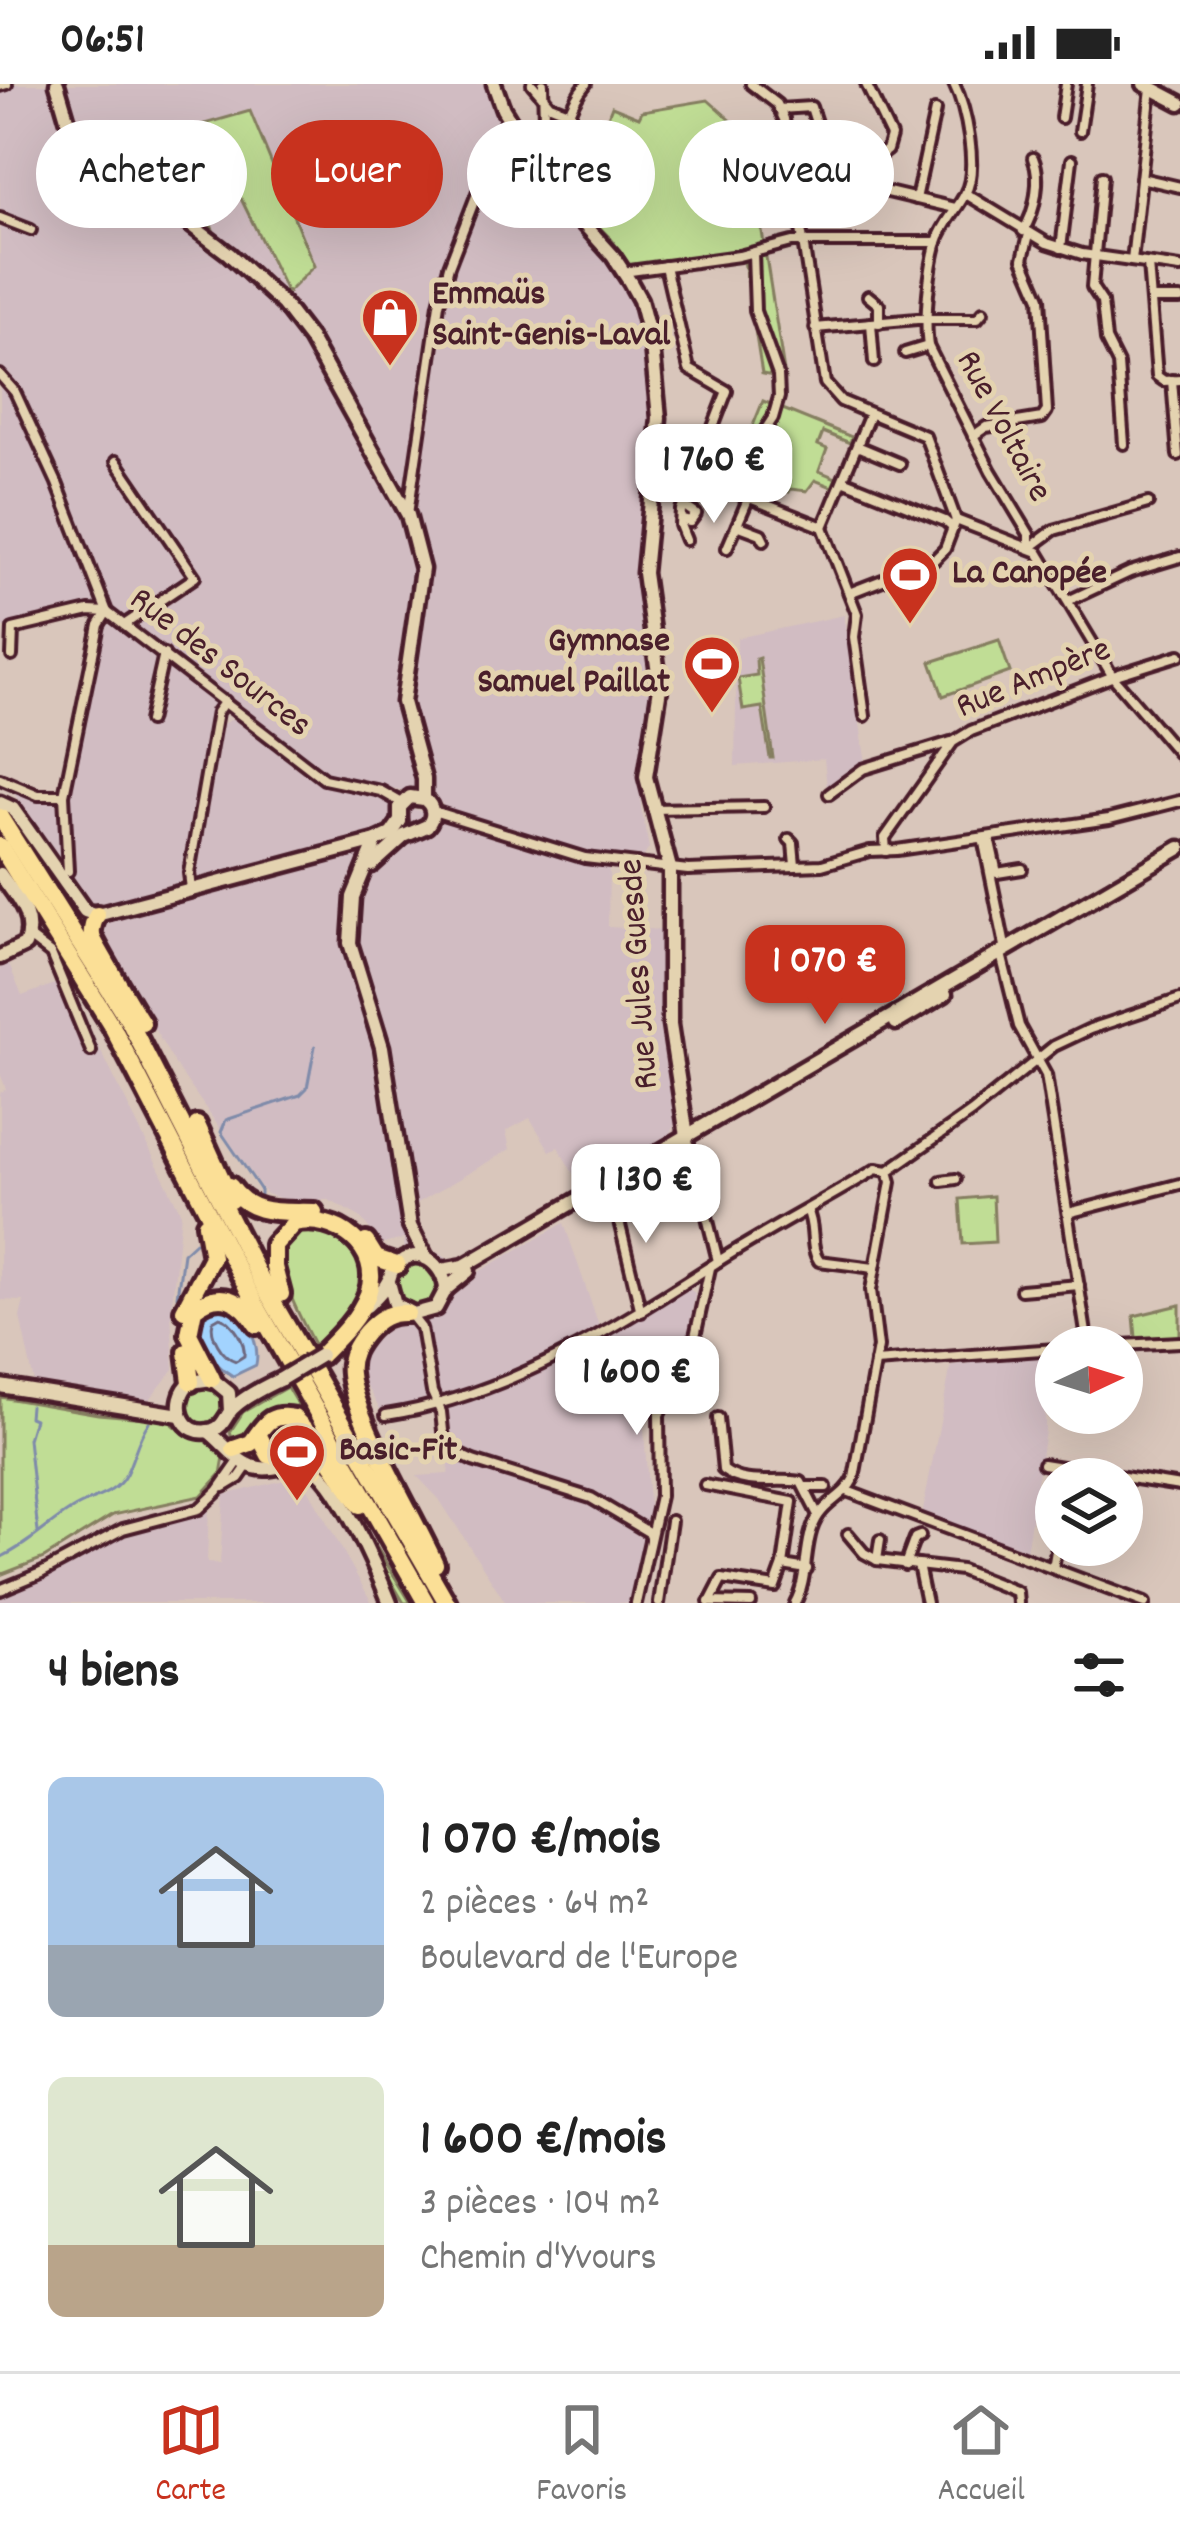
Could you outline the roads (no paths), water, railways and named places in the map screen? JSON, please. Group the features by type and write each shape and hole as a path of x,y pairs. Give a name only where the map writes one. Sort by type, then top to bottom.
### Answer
{"highway":[{"path":"1,808 181,1117 268,1292 447,1603"},
{"path":"0,846 112,1026 256,1304 423,1603"},
{"path":"97,915 94,944 135,1010 281,1294 458,1603"},
{"path":"87,953 98,959 135,1010"},
{"path":"220,1171 246,1204 268,1212 310,1211 337,1217 362,1237 376,1258 397,1269"},
{"path":"185,1389 191,1362 180,1325 210,1265 212,1249 192,1178"},
{"path":"281,1294 274,1245 294,1223 320,1220 332,1224 345,1230 364,1251 370,1288 360,1310 322,1355"},
{"path":"218,1383 191,1345 188,1325 200,1304 224,1297 248,1311 363,1510"},
{"path":"404,1310 382,1317 360,1339 351,1355 350,1380 436,1565"},
{"path":"236,1456 274,1417 301,1422 423,1603"},
{"path":"258,1434 269,1455 299,1458 316,1468"}],"street":[{"path":"57,84 64,114 88,152 229,254 279,300 310,339 408,515 422,569 403,702 426,807 420,830 406,826 376,843 351,908 350,943 382,1047 410,1226 426,1258 442,1270 446,1289 443,1300 431,1311 426,1348"},
{"name":"Rue Jules Guesde","path":"494,84 509,120"},
{"path":"532,84 542,98 570,113"},
{"path":"543,84 544,119"},
{"path":"567,120 586,84"},
{"path":"752,84 779,109 781,120"},
{"path":"779,109 811,107 823,145 879,156 887,151 891,136 866,84"},
{"path":"954,84 968,128 966,194 1026,233 1061,248 1180,268"},
{"path":"1061,118 1066,84"},
{"path":"1080,131 1087,84"},
{"path":"1132,261 1148,86 1180,103"},
{"path":"916,200 935,112"},
{"path":"974,436 986,427 1042,418 1047,411 1040,298 1023,259 1037,167 1033,158"},
{"path":"1061,248 1072,160"},
{"path":"1102,176 1092,287 1102,302 1106,340 1118,364 1124,444"},
{"path":"1141,178 1180,187"},
{"name":"Rue Voltaire","path":"966,194 937,242 928,346 1029,534 1030,548 1045,560 1113,677 1180,755"},
{"path":"894,195 955,208"},
{"path":"0,218 31,230"},
{"path":"408,515 439,304 467,219"},
{"name":"Rue Jules Guesde","path":"585,228 640,300 652,346 659,409 644,573 660,688 646,777 670,868 670,1025 714,1264"},
{"path":"800,228 825,383 831,394 925,436 954,524 945,549 934,560 849,593"},
{"path":"623,272 802,242 937,242"},
{"path":"732,491 749,453 773,418 779,397 778,375 755,311 753,253"},
{"path":"1148,264 1157,376 1176,380 1178,455"},
{"path":"665,266 688,369 727,391 683,506 686,540"},
{"path":"868,296 879,305 874,362"},
{"path":"1151,299 1180,298"},
{"path":"815,328 977,320 983,312"},
{"path":"904,353 928,346"},
{"name":"Rue des Sources","path":"0,376 15,392 57,483 106,612 323,779 381,791 402,803"},
{"path":"865,716 854,637 856,614 824,527 870,414"},
{"path":"857,446 900,464"},
{"path":"116,461 194,577 124,625"},
{"path":"655,461 824,527"},
{"path":"843,480 949,523 1030,548 1054,530 1148,503"},
{"path":"727,548 749,497"},
{"path":"737,525 761,534 764,540"},
{"path":"1070,600 1130,572 1180,557"},
{"path":"12,656 13,629 89,611 106,612 99,625 64,796 68,871"},
{"path":"148,721 164,654"},
{"name":"Rue Ampère","path":"884,838 953,742 971,730 1180,655"},
{"path":"191,889 189,872 212,735 225,700"},
{"path":"829,794 863,769 953,742"},
{"path":"0,779 38,795 64,796"},
{"path":"363,874 406,826 402,803 586,858 670,868 822,865 904,848 1108,819 1180,801"},
{"path":"652,809 764,807"},
{"path":"1,808 13,809 78,903 97,915 332,852 393,844"},
{"path":"986,837 997,873 1022,869"},
{"path":"986,837 1013,1010 1046,1076 1083,1326"},
{"path":"789,838 795,866"},
{"path":"884,838 895,848 904,848"},
{"path":"884,838 886,851"},
{"path":"855,856 884,838"},
{"path":"442,1270 464,1266 688,1139 1180,848"},
{"path":"1003,955 1180,858"},
{"path":"0,874 29,920 25,945 0,957"},
{"path":"29,937 51,954 91,1051"},
{"path":"386,1415 438,1406 586,1344 876,1169 888,1171 1054,1046 1180,999"},
{"path":"446,1289 463,1274 688,1139"},
{"path":"818,1515 847,1491 854,1478 879,1335 871,1290 891,1182 888,1171"},
{"path":"940,1181 956,1179"},
{"path":"1068,1213 1180,1184"},
{"path":"611,1188 641,1312"},
{"path":"807,1210 815,1225 813,1252 819,1261 874,1268"},
{"path":"345,1336 397,1269 410,1226"},
{"path":"397,1269 426,1258"},
{"path":"637,1603 660,1496 659,1415 694,1341 714,1264"},
{"path":"397,1269 404,1310 419,1324 426,1348 446,1445 462,1456 590,1498 650,1533"},
{"path":"692,1280 702,1304"},
{"path":"1022,1290 1079,1285"},
{"path":"208,1431 275,1382 322,1355 377,1306 431,1311"},
{"path":"1143,1344 1180,1342"},
{"path":"875,1362 1035,1351"},
{"path":"145,1408 167,1404 185,1389 275,1382"},
{"path":"0,1590 123,1529 199,1509 218,1491 236,1456 218,1383"},
{"path":"0,1386 180,1415 190,1427 208,1431 236,1456 264,1469 302,1463 316,1468 360,1535 390,1603"},
{"path":"180,1415 185,1389"},
{"path":"718,1418 723,1470 728,1475 826,1487"},
{"path":"1143,1482 1180,1486"},
{"path":"705,1485 792,1502 775,1587 722,1579 709,1602 746,1603"},
{"path":"795,1603 818,1515 806,1487"},
{"path":"847,1491 1145,1603"},
{"path":"659,1603 671,1521"},
{"path":"848,1534 877,1560 961,1570 1017,1592 1018,1603"},
{"path":"905,1565 920,1535"},
{"path":"877,1560 880,1540"},
{"path":"783,1565 807,1569"},
{"path":"918,1565 926,1603"}],"water":[{"path":"220,1303 243,1320 256,1346 256,1365 233,1376 211,1356 200,1330 204,1311"}],"waterway":[{"path":"260,1194 221,1132 226,1120 300,1095 307,1088 315,1046"},
{"path":"177,1296 183,1253 195,1242"},
{"path":"30,1406 29,1417 34,1419 28,1439 38,1532"},
{"path":"0,1558 71,1510 115,1488 149,1422"}],"place":[{"name":"Emmaüs Saint-Genis-Laval","path":"390,368"},
{"name":"La Canopée","path":"910,626"},
{"name":"Gymnase Samuel Paillat","path":"712,715"},
{"name":"Basic-Fit","path":"297,1503"}]}
